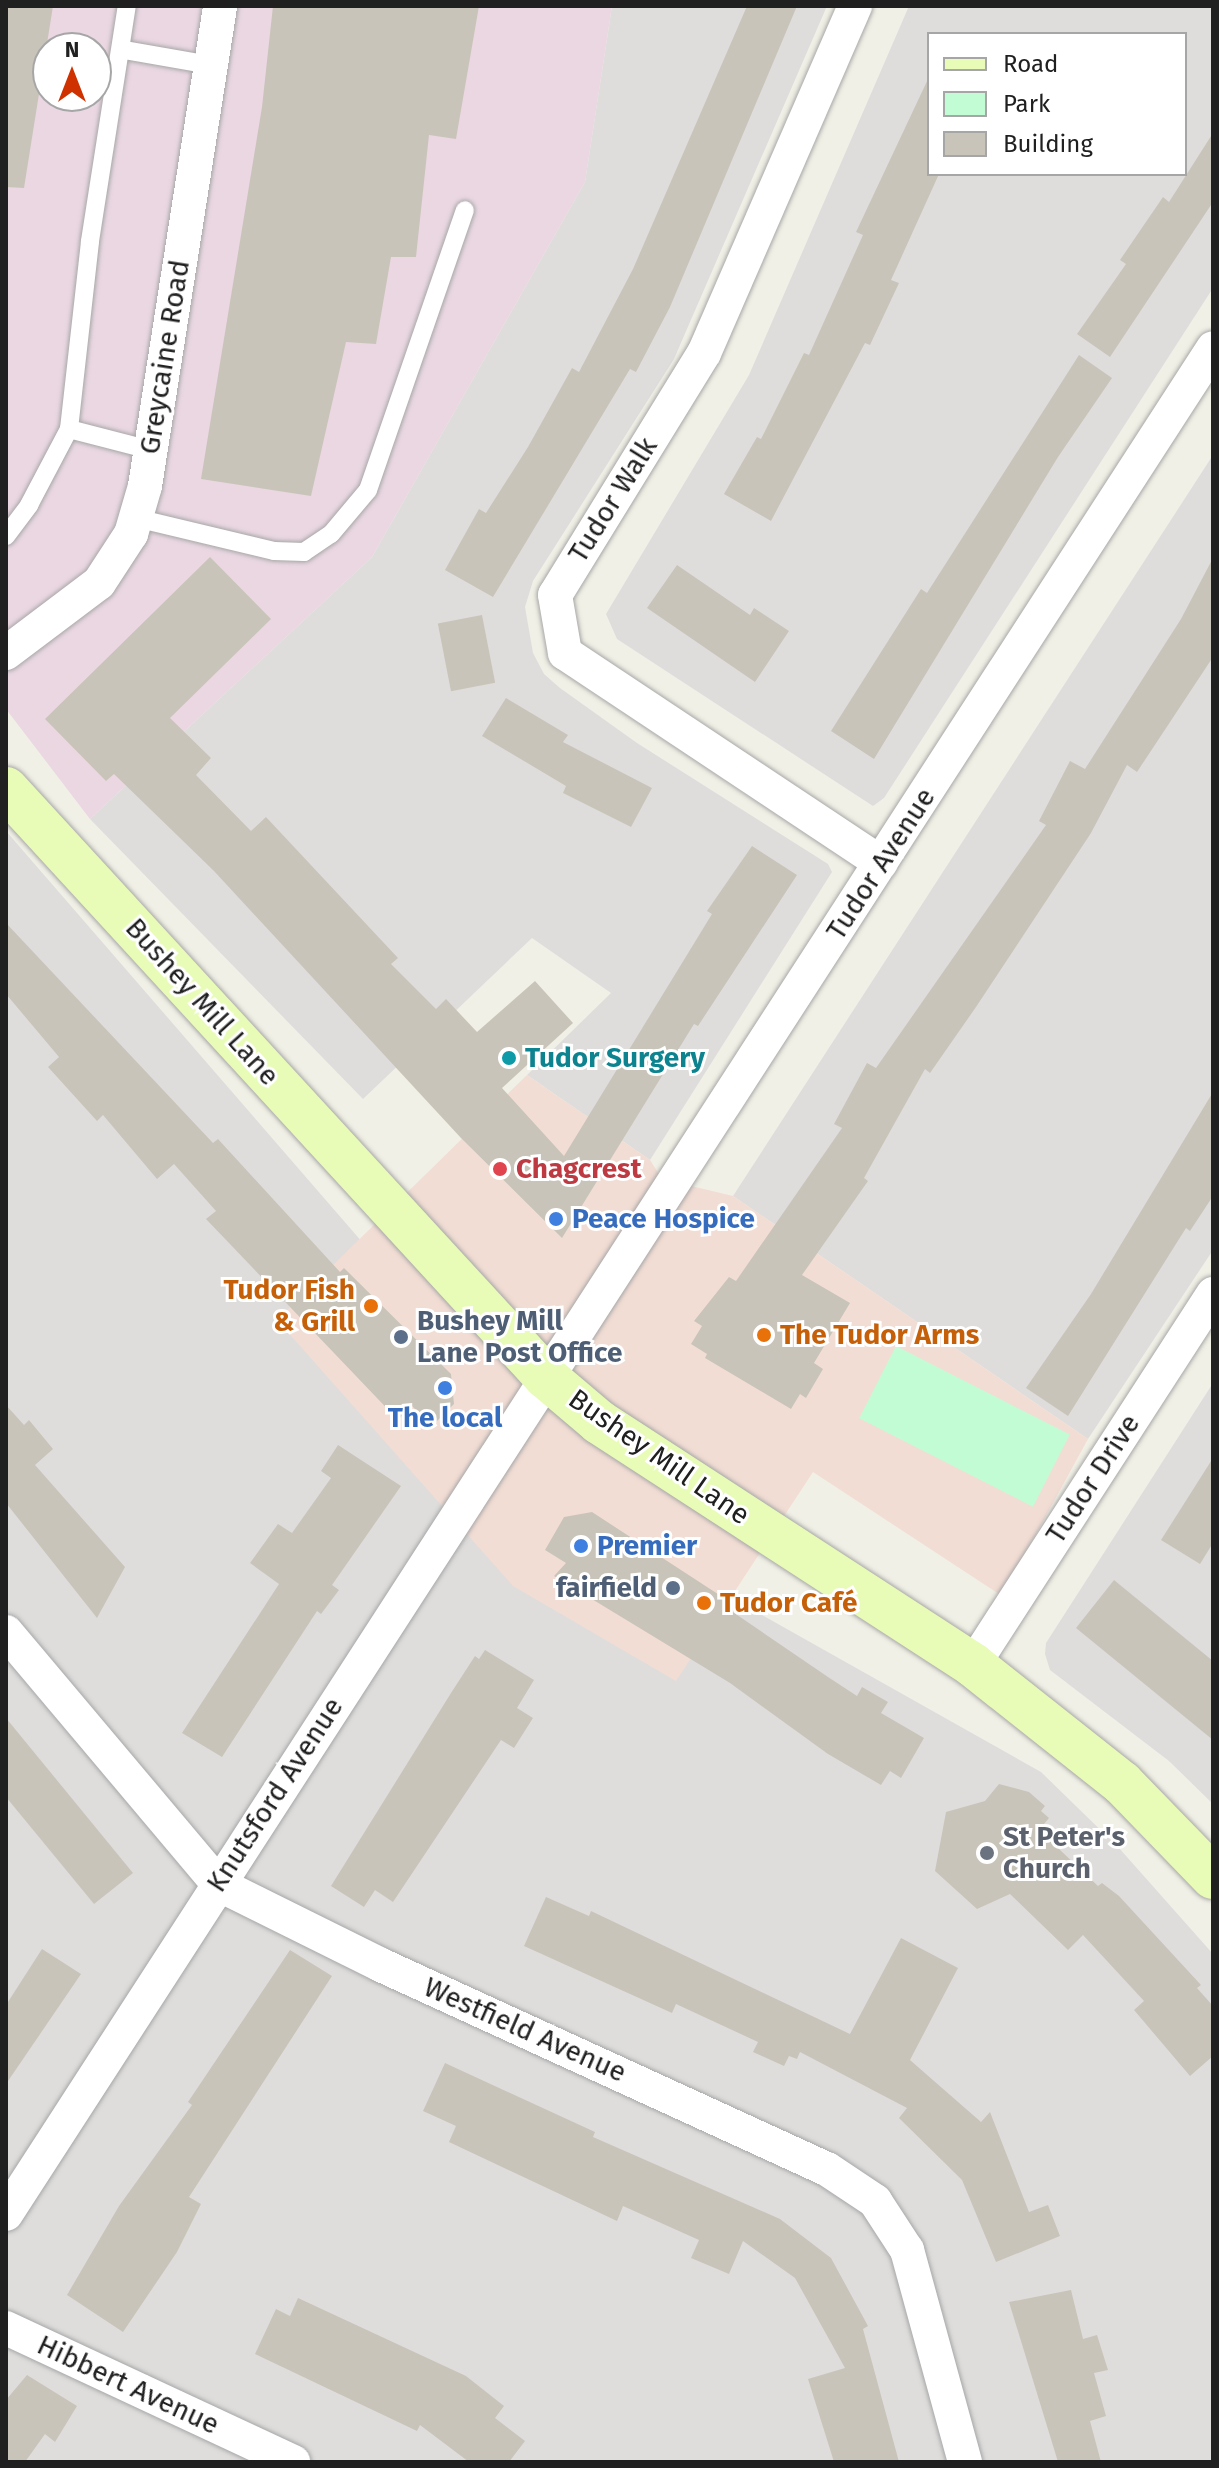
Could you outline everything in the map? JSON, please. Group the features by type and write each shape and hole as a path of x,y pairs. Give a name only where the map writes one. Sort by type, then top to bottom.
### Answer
{"street":[{"name":"Greycaine Road","path":"6,653 99,583 136,518 150,450 220,6"},
{"name":"Tudor Walk","path":"855,6 704,353 555,595 565,653 881,863"},
{"name":"Tudor Avenue","path":"546,1377 1213,348"},
{"name":"Bushey Mill Lane","path":"6,789 546,1377 599,1422 973,1665 1122,1783 1213,1877"},
{"name":"Tudor Drive","path":"973,1665 1213,1294"},
{"name":"Knutsford Avenue","path":"6,2214 546,1377"},
{"name":"Westfield Avenue","path":"6,1632 218,1884 381,1965 827,2169 875,2201 907,2250 965,2462"},
{"name":"Hibbert Avenue","path":"6,2328 293,2462"}],"lane":[{"path":"6,536 29,505 69,429 90,241 124,50 127,6"},
{"path":"124,50 211,65"},
{"path":"136,518 274,551 304,552 331,534 368,490 465,210"},
{"path":"69,429 150,450"}],"shaded area":[{"path":"6,6 612,6 585,182 372,557 90,819 6,709"},
{"path":"612,6 827,6 674,359 533,581 525,607 533,653 544,674 560,688 637,743 828,864 832,872 650,1160 527,1075 611,993 532,938 363,1099 90,819 372,557 585,182"},
{"path":"909,6 1213,6 1213,288 884,798 873,806 617,639 606,614 749,375"},
{"path":"1213,455 1213,1250 1088,1439 733,1196"},
{"path":"6,831 480,1378 579,1512 1041,1772 1119,1848 1213,1954 1213,2462 6,2462"},
{"path":"527,1075 650,1160 662,1179 733,1196 1088,1439 1002,1596 813,1472 676,1681 513,1586 277,1320"},
{"path":"1213,1383 1213,1804 1169,1761 1050,1670 1045,1654 1046,1643"}],"green space":[{"path":"896,1346 1070,1435 1033,1507 859,1418"}],"building":[{"path":"6,6 53,6 49,32 32,32 32,112 36,112 24,188 6,187"},
{"path":"273,6 479,6 456,139 429,135 416,257 391,257 376,344 346,342 311,496 201,479 262,107"},
{"path":"747,6 797,6 670,307 636,372 630,369 493,597 445,570 479,509 486,513 528,447 572,368 579,372 633,269"},
{"path":"927,81 927,176 938,176 891,280 899,283 870,345 865,343 771,521 724,494 757,437 761,439 804,353 809,355 863,235 856,232"},
{"path":"1213,133 1213,202 1110,357 1077,334 1126,264 1120,260 1163,197 1169,202"},
{"path":"1079,355 1112,378 1058,457 874,759 831,731 921,589 927,593"},
{"path":"210,557 271,619 170,718 211,758 196,775 251,831 266,817 398,958 391,964 436,1009 446,999 477,1032 535,981 573,1023 502,1088 564,1156 712,914 707,911 752,846 797,875 698,1026 694,1024 562,1238 461,1138 214,871 114,774 106,781 45,719"},
{"path":"1213,558 1213,657 1137,772 1127,765 1091,833 976,1007 930,1073 925,1069 864,1178 868,1181 802,1275 850,1303 814,1363 823,1369 806,1398 800,1394 791,1409 705,1358 707,1354 691,1344 702,1326 694,1321 729,1277 736,1281 842,1128 834,1124 867,1063 876,1068 1046,825 1039,821 1070,761 1085,769 1181,619"},
{"path":"677,565 750,615 754,608 789,631 755,682 647,608"},
{"path":"482,615 495,683 451,691 438,624"},
{"path":"506,698 568,735 563,742 652,788 631,827 563,793 566,786 482,736"},
{"path":"6,923 213,1143 218,1139 340,1272 344,1268 451,1374 454,1404 432,1426 412,1406 398,1420 206,1219 216,1211 174,1164 157,1179 103,1115 97,1121 48,1067 59,1057 6,994"},
{"path":"1213,1092 1213,1196 1190,1231 1186,1228 1068,1416 1026,1388 1091,1294"},
{"path":"6,1405 24,1425 29,1420 53,1449 35,1465 125,1567 97,1618 6,1503"},
{"path":"338,1445 401,1486 332,1585 339,1590 321,1614 317,1611 222,1757 182,1733 279,1584 250,1563 278,1524 292,1533 331,1478 321,1471"},
{"path":"1213,1458 1213,1543 1200,1564 1161,1540"},
{"path":"592,1512 727,1600 724,1606 857,1696 862,1687 888,1702 881,1713 924,1738 901,1778 890,1771 881,1785 828,1754 730,1683 554,1576 566,1563 545,1550 564,1517"},
{"path":"1114,1580 1213,1661 1213,1740 1076,1628"},
{"path":"485,1650 534,1680 517,1708 533,1718 514,1748 501,1740 393,1902 375,1890 364,1907 331,1886 475,1656 479,1659"},
{"path":"6,1718 133,1873 94,1904 6,1797"},
{"path":"999,1784 1029,1792 1045,1806 1041,1811 1049,1818 1039,1830 1098,1886 1102,1883 1119,1896 1201,1985 1197,1988 1213,2006 1213,2056 1190,2076 1134,2010 1144,2001 1083,1935 1068,1950 1010,1894 977,1909 935,1871 946,1812 985,1801"},
{"path":"546,1897 589,1916 591,1911 850,2034 901,1938 958,1968 910,2060 981,2122 990,2112 1029,2212 1048,2205 1060,2236 996,2262 962,2180 899,2118 907,2108 800,2052 797,2059 789,2056 784,2066 753,2052 758,2042 676,2004 672,2013 524,1946"},
{"path":"42,1949 81,1974 6,2084 6,2005"},
{"path":"290,1950 332,1976 189,2197 201,2204 177,2252 123,2332 67,2295 119,2206 192,2105 188,2102"},
{"path":"445,2063 595,2132 593,2137 780,2219 831,2258 868,2326 863,2329 899,2462 834,2462 808,2379 845,2368 795,2278 743,2241 729,2274 691,2258 699,2240 623,2206 617,2221 449,2142 456,2126 423,2111"},
{"path":"1071,2290 1083,2339 1097,2335 1108,2370 1094,2373 1106,2416 1090,2421 1101,2462 1058,2462 1009,2302"},
{"path":"298,2298 466,2376 504,2406 495,2418 525,2441 509,2462 469,2462 420,2425 417,2431 255,2354 276,2309 290,2316"},
{"path":"27,2375 77,2406 55,2442 45,2434 25,2462 6,2462 6,2400"}],"place":[{"name":"Tudor Surgery","path":"509,1058"},
{"name":"Chagcrest","path":"500,1169"},
{"name":"Peace Hospice","path":"556,1219"},
{"name":"Tudor Fish & Grill","path":"371,1306"},
{"name":"The Tudor Arms","path":"764,1335"},
{"name":"Bushey Mill Lane Post Office","path":"401,1337"},
{"name":"The local","path":"445,1388"},
{"name":"Premier","path":"581,1546"},
{"name":"fairfield","path":"673,1588"},
{"name":"Tudor Café","path":"704,1603"},
{"name":"St Peter's Church","path":"987,1853"}]}
